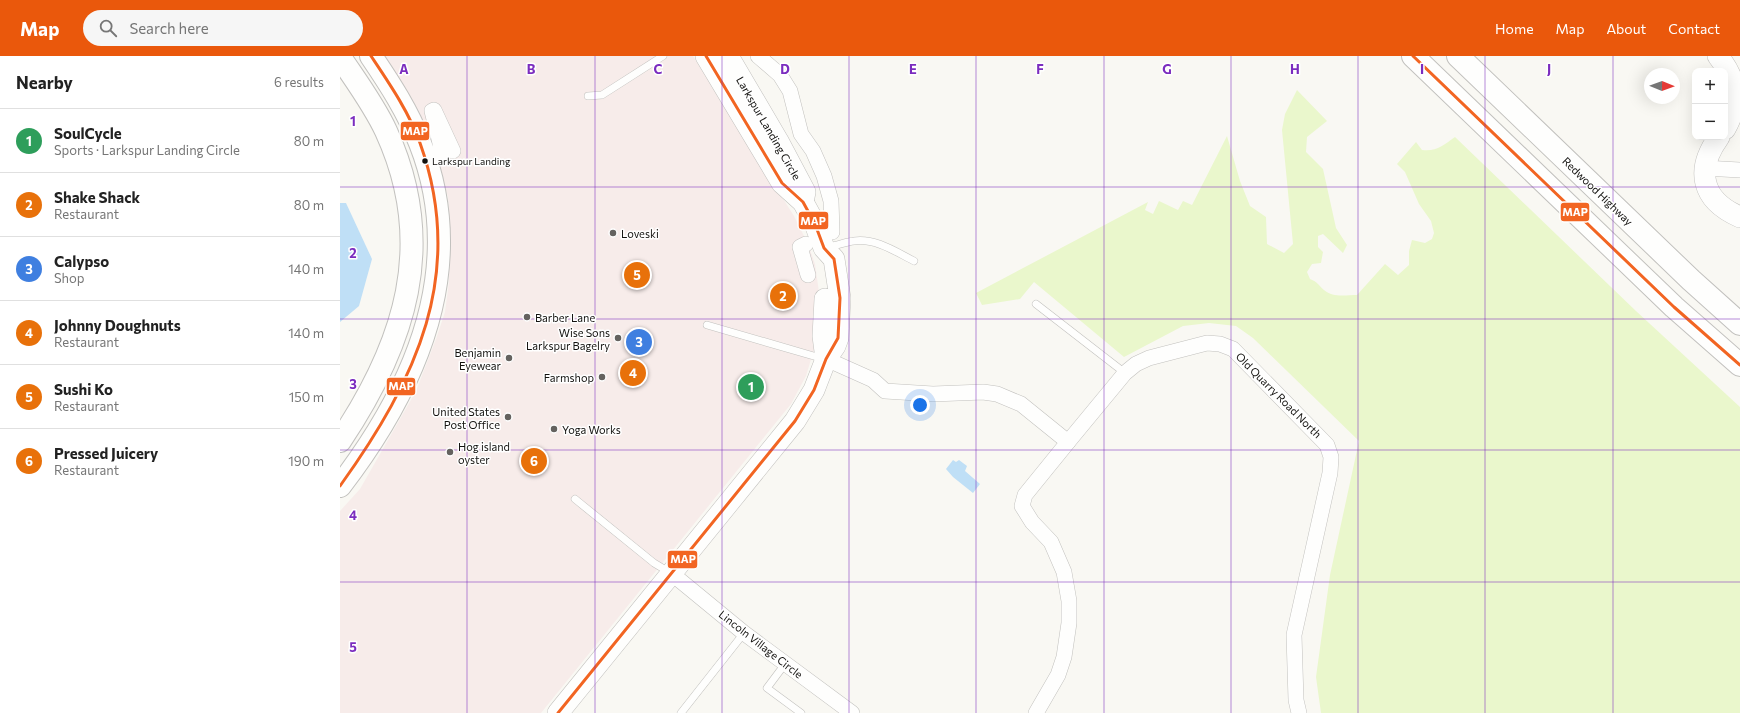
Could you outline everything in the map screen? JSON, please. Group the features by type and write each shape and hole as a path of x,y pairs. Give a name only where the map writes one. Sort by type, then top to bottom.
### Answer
{"main road":[{"path":"340,486 375,437 398,397 411,369 427,326 434,296 438,266 437,219 425,158 415,130 401,103 371,56"},
{"name":"Larkspur Landing Circle","path":"706,56 782,183 804,202 815,224 821,241"},
{"name":"Larkspur Landing Circle","path":"728,56 806,192 804,202"},
{"path":"1413,56 1690,323 1740,365"},
{"name":"Redwood Highway","path":"1458,56 1685,274 1740,324"},
{"path":"1718,56 1732,77 1738,94 1735,111 1728,124"},
{"path":"340,57 363,91 386,130 402,173 411,218 411,264 404,309 389,353 369,393 340,441"},
{"path":"340,78 363,91"},
{"path":"1717,140 1708,155 1704,168 1706,182 1712,196 1723,208 1740,217"},
{"path":"558,713 795,421 814,390 826,360 823,336 825,298 820,262 821,241"}],"street":[{"path":"758,56 780,75 790,91 801,134 813,151 824,176 831,201 821,241 800,247 808,275"},
{"path":"1704,168 1740,170"},
{"name":"Old Quarry Road North","path":"1036,713 1058,675 1064,657 1069,601 1064,572 1051,542 1032,522 1022,506 1025,495 1125,373 1136,364 1149,358 1207,343 1220,344 1233,349 1327,445 1331,457 1330,473 1294,635 1296,700 1299,713"},
{"path":"826,360 873,380 885,391 933,394 983,392 997,394 1021,404 1068,442"},
{"name":"Lincoln Village Circle","path":"671,573 744,633 852,713"}],"lane":[{"path":"588,96 602,95 664,56"},
{"path":"821,241 869,241 914,261"},
{"path":"1036,304 1125,373"},
{"path":"708,325 826,360"},
{"path":"575,499 654,563 671,573"},
{"path":"681,713 744,633"},
{"path":"785,664 767,688 801,713"}],"shaded area":[{"path":"384,56 693,56 794,216 808,244 815,264 820,299 815,346 806,376 791,404 541,713 340,713 340,511 360,489 416,391 445,312 449,282 450,225 448,197 432,143"}],"green space":[{"path":"1297,90 1327,121 1307,137 1306,152 1323,169 1336,228 1347,245 1343,253 1323,234 1318,236 1318,247 1323,252 1321,263 1312,264 1307,272 1310,279 1316,282 1328,293 1344,296 1357,295 1385,264 1398,275 1409,265 1409,251 1412,240 1425,243 1432,239 1434,233 1431,221 1419,204 1405,172 1397,164 1416,142 1422,150 1432,150 1440,147 1455,137 1636,311 1740,407 1740,713 1321,713 1316,677 1330,575 1359,441 1253,338 1236,326 1209,323 1183,326 1124,357 1034,282 1020,299 982,305 976,293 1148,202 1145,210 1153,214 1159,201 1178,210 1183,201 1192,205 1227,136 1240,181 1250,206 1266,217 1267,244 1284,253 1293,244 1282,130 1285,114"}],"water":[{"path":"340,203 346,203 372,259 359,306 340,322"},
{"path":"953,460 956,462 959,460 967,466 965,471 980,484 973,493 953,477 946,469"}],"transit line":[{"name":"MAP","path":"340,486 367,446 391,406 411,365 426,324 435,281 438,237 433,191 420,143 410,120 392,87 371,56"},
{"name":"MAP","path":"558,713 795,421 814,390 826,359 838,338 840,298 834,259 824,248 815,224 803,202 782,183 706,56"},
{"name":"MAP","path":"1413,56 1674,307 1740,365"}],"place":[{"name":"Larkspur Landing","path":"425,161"},
{"name":"Loveski","path":"613,233"},
{"name":"Sushi Ko","path":"637,275"},
{"name":"Shake Shack","path":"783,296"},
{"name":"Barber Lane","path":"527,317"},
{"name":"Wise Sons Larkspur Bagelry","path":"618,338"},
{"name":"Calypso","path":"639,342"},
{"name":"Benjamin Eyewear","path":"509,358"},
{"name":"Johnny Doughnuts","path":"633,373"},
{"name":"Farmshop","path":"602,377"},
{"name":"SoulCycle","path":"751,387"},
{"name":"United States Post Office","path":"508,417"},
{"name":"Yoga Works","path":"554,429"},
{"name":"Hog island oyster","path":"450,452"},
{"name":"Pressed Juicery","path":"534,461"}]}
